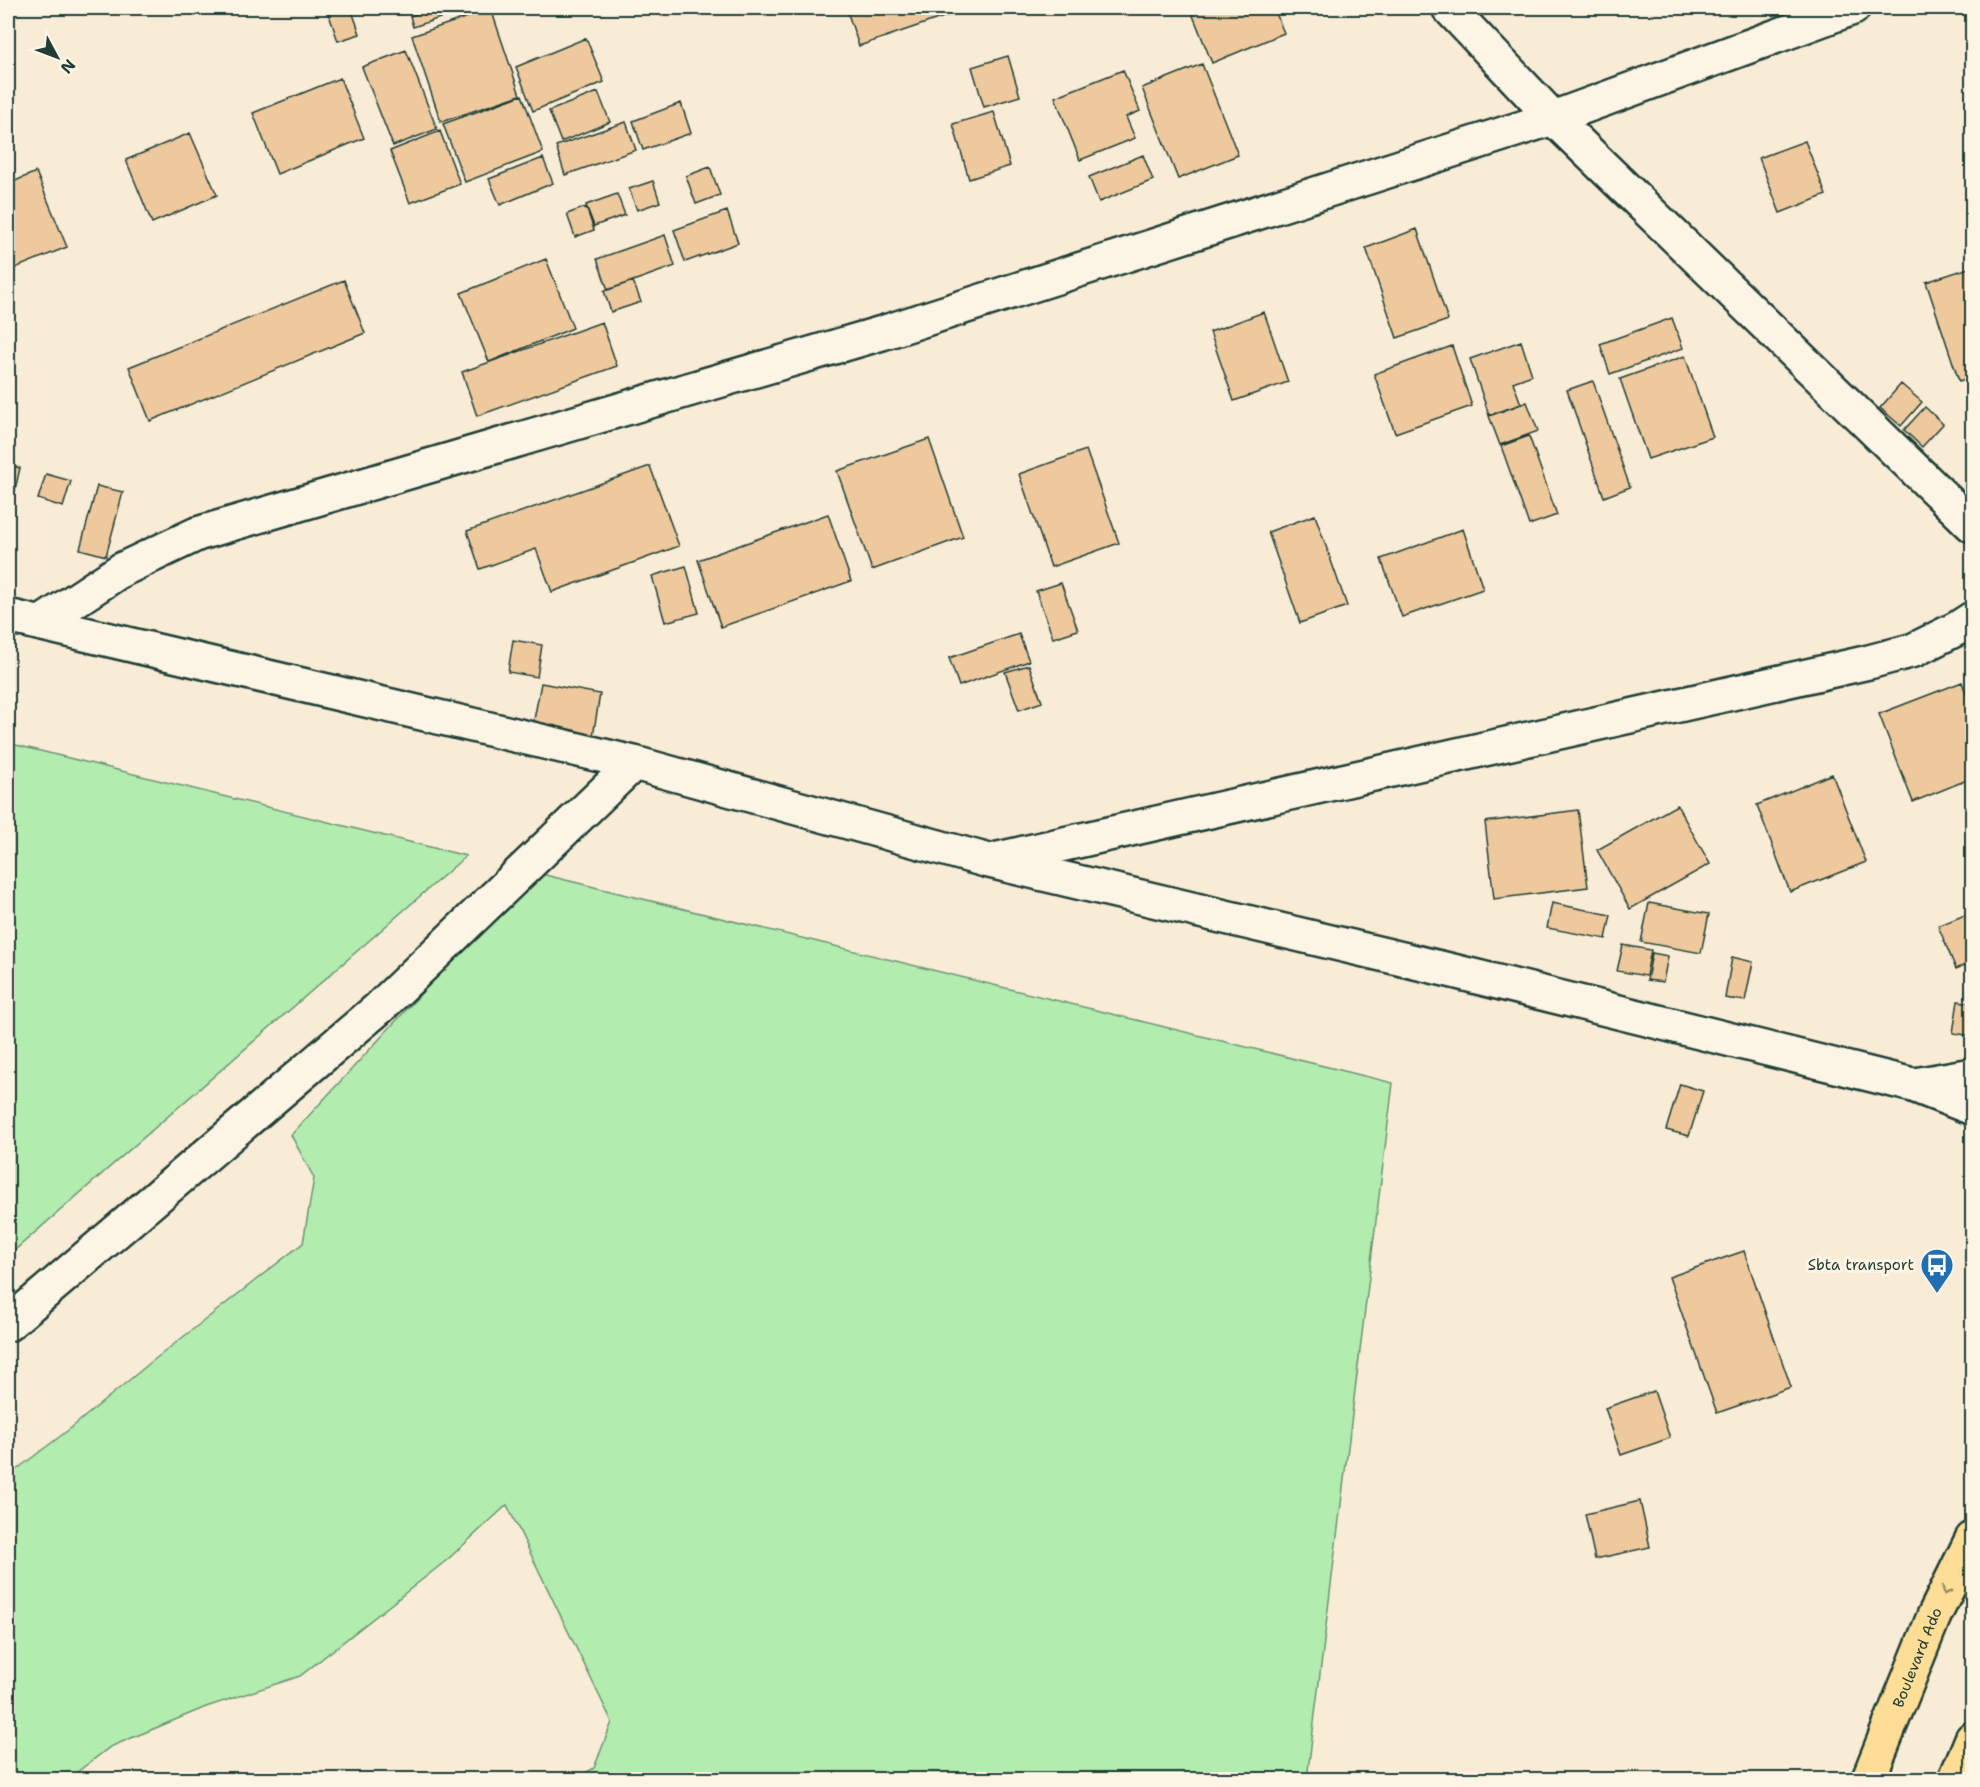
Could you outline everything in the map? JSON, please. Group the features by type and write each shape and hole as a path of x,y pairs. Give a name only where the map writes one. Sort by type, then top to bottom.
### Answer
{"main road":[{"name":"Boulevard Ado","path":"1868,1779 1934,1616 1972,1539"},
{"path":"1955,1779 1972,1739"}],"street":[{"path":"1449,8 1553,118 1972,525"},
{"path":"40,623 121,570 197,534 882,333 1553,118 1853,8"},
{"path":"8,616 634,763 990,861 1453,971 1913,1085 1972,1108"},
{"path":"990,861 1869,663 1914,650 1972,619"},
{"path":"8,1324 379,1008 634,763"},
{"path":"1913,1085 1972,1075"}],"green space":[{"path":"8,743 466,856 8,1256"},
{"path":"533,872 1393,1083 1307,1779 575,1779 594,1768 612,1722 507,1505 447,1560 300,1676 206,1707 110,1747 68,1779 14,1779 8,1767 8,1476 303,1243 314,1178 291,1135"}],"building":[{"path":"351,8 360,34 338,41 328,12"},
{"path":"400,8 424,8 402,14"},
{"path":"435,8 470,8 413,27 410,16"},
{"path":"846,8 970,8 859,46"},
{"path":"1190,8 1274,8 1284,33 1212,63"},
{"path":"491,9 520,95 441,122 412,36"},
{"path":"586,38 604,82 533,111 516,67"},
{"path":"406,50 437,129 393,146 362,67"},
{"path":"1008,56 1020,96 984,107 972,67"},
{"path":"1202,64 1238,155 1178,179 1142,88"},
{"path":"1123,70 1140,111 1126,117 1135,138 1080,160 1055,97"},
{"path":"340,78 364,138 277,174 253,113"},
{"path":"598,92 610,122 561,142 549,111"},
{"path":"522,95 543,152 465,182 443,124"},
{"path":"681,103 691,133 643,150 633,121"},
{"path":"994,112 1010,166 969,179 953,124"},
{"path":"626,122 636,150 565,175 556,146"},
{"path":"440,131 460,184 410,203 390,151"},
{"path":"190,133 217,195 152,223 126,160"},
{"path":"1805,141 1826,195 1780,213 1759,158"},
{"path":"1143,155 1153,180 1099,202 1089,177"},
{"path":"543,158 553,183 500,205 489,179"},
{"path":"710,167 720,195 696,204 686,176"},
{"path":"36,172 67,247 8,271 8,184"},
{"path":"653,181 660,202 637,210 629,189"},
{"path":"617,194 625,215 594,226 586,205"},
{"path":"586,207 594,230 575,237 567,214"},
{"path":"727,211 738,243 685,262 674,230"},
{"path":"1417,229 1448,320 1397,338 1366,248"},
{"path":"665,235 675,266 608,290 597,259"},
{"path":"546,259 573,328 489,362 461,293"},
{"path":"1972,267 1972,377 1959,381 1926,282"},
{"path":"344,280 365,333 150,421 129,367"},
{"path":"633,281 641,302 611,312 604,291"},
{"path":"1264,312 1288,382 1234,401 1210,332"},
{"path":"1672,318 1683,348 1610,374 1600,344"},
{"path":"602,322 617,366 477,416 462,372"},
{"path":"1521,341 1532,375 1513,382 1521,404 1489,415 1470,359"},
{"path":"1452,346 1472,406 1395,433 1374,374"},
{"path":"1685,356 1713,437 1648,459 1620,379"},
{"path":"1593,381 1630,487 1604,497 1567,390"},
{"path":"1901,384 1922,402 1901,426 1880,408"},
{"path":"1527,402 1538,431 1500,445 1489,416"},
{"path":"1925,407 1943,424 1922,447 1904,430"},
{"path":"1529,436 1557,515 1529,525 1501,446"},
{"path":"929,439 963,537 872,570 837,471"},
{"path":"1086,450 1119,543 1051,567 1019,474"},
{"path":"8,465 20,468 14,494 8,492"},
{"path":"650,466 679,546 552,592 536,549 480,569 467,531"},
{"path":"46,474 71,481 63,507 38,499"},
{"path":"97,486 123,492 106,556 80,549"},
{"path":"828,514 851,581 721,627 698,560"},
{"path":"1315,515 1347,606 1300,623 1268,532"},
{"path":"1463,529 1483,589 1402,617 1381,559"},
{"path":"686,566 699,613 665,622 652,576"},
{"path":"1061,583 1078,630 1053,638 1036,591"},
{"path":"1019,634 1029,661 959,686 949,658"},
{"path":"513,640 542,645 537,677 508,672"},
{"path":"1029,665 1042,702 1019,710 1005,672"},
{"path":"1962,682 1972,710 1972,778 1913,802 1879,714"},
{"path":"541,683 600,694 593,736 533,725"},
{"path":"1832,774 1866,862 1790,892 1757,805"},
{"path":"1677,805 1710,864 1630,909 1597,850"},
{"path":"1578,810 1588,887 1494,899 1485,822"},
{"path":"1552,903 1611,915 1606,939 1547,928"},
{"path":"1649,903 1709,914 1701,953 1641,942"},
{"path":"1972,912 1972,962 1956,969 1938,926"},
{"path":"1623,945 1651,950 1646,976 1617,971"},
{"path":"1652,953 1668,956 1663,982 1647,980"},
{"path":"1732,957 1753,962 1745,1001 1725,998"},
{"path":"1958,1001 1972,1003 1972,1036 1953,1033"},
{"path":"1680,1084 1703,1091 1689,1136 1666,1130"},
{"path":"1744,1251 1791,1387 1717,1413 1669,1277"},
{"path":"1654,1391 1670,1438 1621,1455 1605,1408"},
{"path":"1640,1501 1650,1547 1595,1559 1585,1514"}],"place":[{"name":"Sbta transport","path":"1937,1294"}]}
